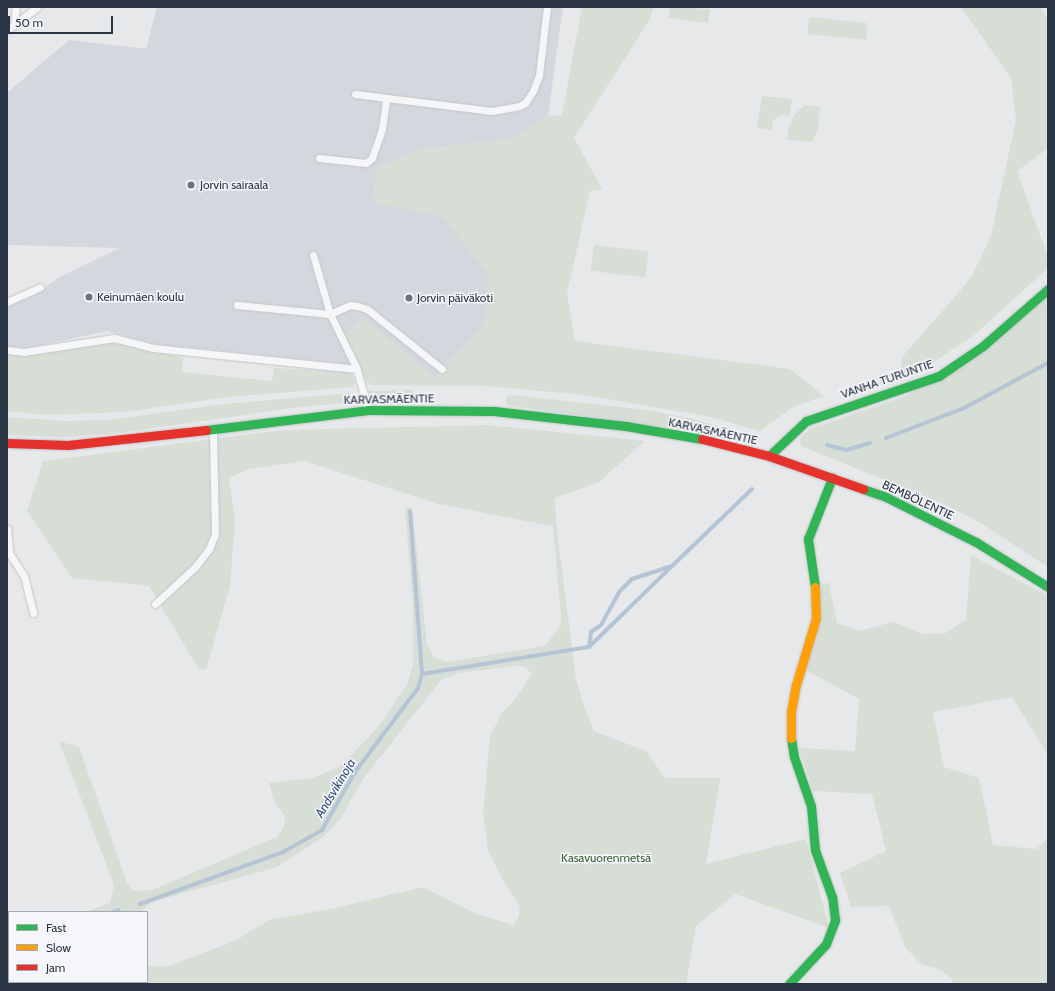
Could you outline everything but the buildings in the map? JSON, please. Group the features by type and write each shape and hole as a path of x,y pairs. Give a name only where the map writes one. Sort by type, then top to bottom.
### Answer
{"main road":[{"name":"VANHA TURUNTIE","path":"769,456 806,421 939,376 983,346 1048,289"},
{"name":"KARVASMÄENTIE","path":"7,443 68,445 368,410 494,411 626,426 716,441 769,456"},
{"name":"BEMBÖLENTIE","path":"769,456 832,478 928,516 976,542 1048,587"},
{"path":"789,984 826,944 835,920 832,896 815,850 812,806 794,756 790,734 791,712 796,685 816,618 817,603 808,538 832,478"}],"lane":[{"path":"14,25 16,7"},
{"path":"7,30 37,7"},
{"path":"355,94 492,111 525,103 539,75 547,7"},
{"path":"319,158 366,163 372,158 382,129 386,99"},
{"path":"313,255 330,314 356,369 368,410"},
{"path":"7,302 40,287"},
{"path":"237,305 330,314 350,305 367,309 442,369"},
{"path":"7,350 24,352 114,338 160,349 356,369"},
{"path":"155,604 195,567 209,549 214,534 212,427"},
{"path":"7,529 9,553 24,576 33,614"}],"shaded area":[{"name":"Jorvin sairaala","path":"157,7 563,7 548,116 514,139 419,149 377,168 373,202 442,216 489,275 484,325 435,377 362,317 358,365 153,344 107,331 28,348 7,347 7,304 41,290 58,278 120,248 7,245 7,93 69,40 146,49"}],"green space":[{"path":"582,7 653,7 650,19 574,138 602,189 590,191 567,293 575,341 790,369 824,396 793,407 760,431 711,417 584,395 486,386 371,385 366,380 344,338 362,317 435,377 484,325 489,275 442,217 373,202 377,168 419,149 514,139 548,116 562,115"},
{"path":"670,7 710,9 708,23 669,18"},
{"path":"961,7 1040,7 1048,20 1048,148 1017,171 1048,257 1048,268 973,336 932,363 901,376 902,357 973,274 991,236 1016,120 1011,78"},
{"path":"809,17 868,23 866,40 807,34"},
{"path":"762,96 792,99 789,116 782,115 773,120 772,130 757,128"},
{"path":"805,105 820,107 818,130 812,142 787,140 789,126 795,114"},
{"path":"594,245 649,252 645,278 591,271"},
{"path":"1048,296 1048,567 979,522 946,505 801,446 800,439 810,429 906,396"},
{"path":"105,343 125,344 183,358 182,372 272,381 274,368 347,372 352,374 355,382 353,387 229,397 124,412 46,415 7,411 7,355 46,353"},
{"path":"413,390 414,395 385,402 375,402 368,391"},
{"path":"350,393 355,395 355,399 343,403 292,408 118,433 64,437 7,435 7,417 65,421 108,420 225,404"},
{"path":"512,395 647,410 693,419 745,434 739,438 506,405 507,396"},
{"name":"Kasavuorenmetsä","path":"488,425 645,441 599,482 555,498 556,523 576,679 582,700 594,731 646,751 665,778 720,778 706,864 806,839 829,928 735,894 696,926 686,984 79,984 148,983 148,966 166,967 235,941 269,920 336,908 423,887 477,914 513,925 518,918 520,906 503,881 488,850 483,814 490,737 501,714 515,699 532,674 525,667 520,665 458,673 441,680 363,779 340,819 324,836 277,867 152,902 141,911 89,911 110,903 114,885 59,741 79,747 127,883 133,891 152,890 277,837 284,827 285,816 273,799 269,783 313,778 341,766 379,726 408,683 413,663 413,609 405,507 412,508 427,645 434,657 447,662 545,646 561,625 553,526 438,504 305,461 249,469 229,478 235,521 230,586 206,670 198,668 149,586 72,578 27,511 43,461 284,430"},
{"path":"971,555 1048,596 1048,755 1012,697 933,712 944,767 979,778 993,845 1036,849 1048,839 1048,984 952,984 953,980 939,969 922,965 905,947 889,906 851,907 840,873 886,851 872,794 813,791 799,748 855,751 859,699 806,670 822,584 829,583 837,623 859,631 893,622 923,634 946,633 966,620"}],"waterway":[{"path":"886,438 964,408 1048,363"},
{"path":"827,445 846,450 870,443"},
{"path":"422,674 589,647 591,632 601,625 620,591 632,579 672,566 752,489"},
{"name":"Andsvikinoja","path":"140,904 283,852 322,830 355,772 418,688 422,674 410,511"},
{"path":"589,647 670,568"}],"traffic: fast":[{"path":"769,456 806,421 939,376 983,346 1048,289"},
{"path":"206,430 368,410 494,411 626,426 702,439"},
{"path":"815,587 808,539 832,478"},
{"path":"863,489 886,497 976,542 1048,587"},
{"path":"789,984 826,944 835,920 832,897 815,850 811,806 794,757 791,738"}],"traffic: slow":[{"path":"791,738 791,712 796,685 816,618 815,587"}],"traffic: jam":[{"path":"7,443 68,445 206,430"},
{"path":"702,439 769,456 863,489"}],"place":[{"name":"Jorvin sairaala","path":"191,185"},
{"name":"Keinumäen koulu","path":"89,297"},
{"name":"Jorvin päiväkoti","path":"409,298"}]}
